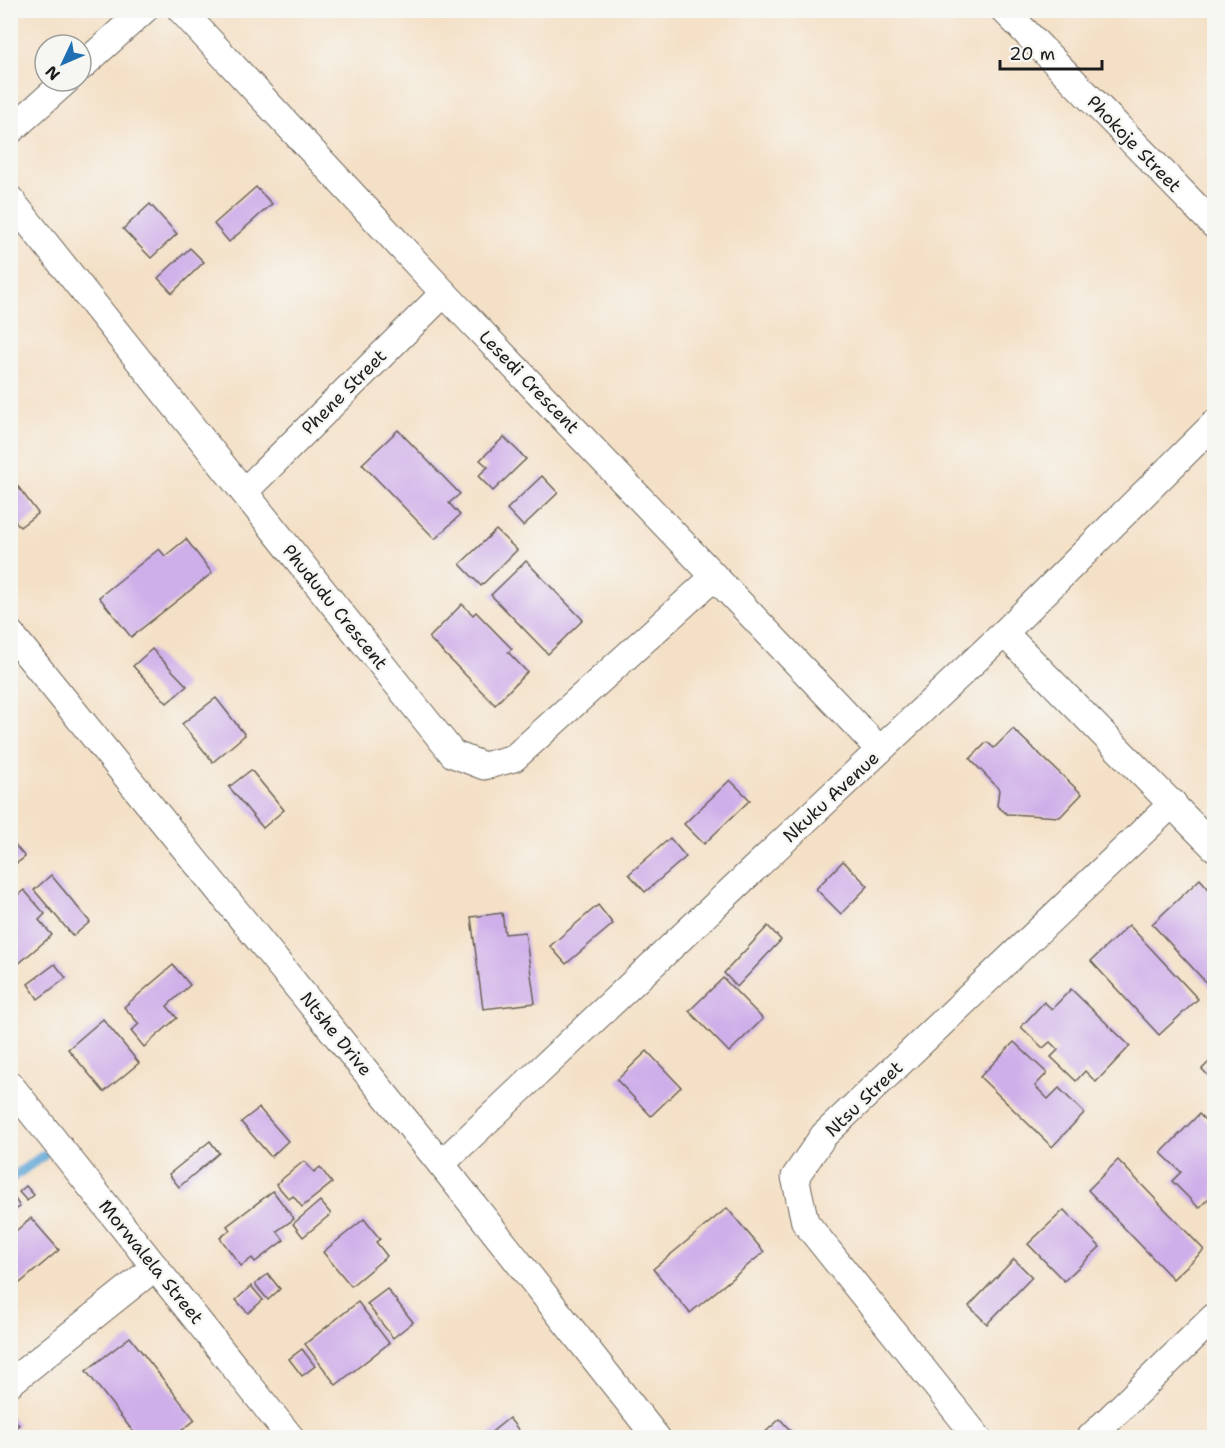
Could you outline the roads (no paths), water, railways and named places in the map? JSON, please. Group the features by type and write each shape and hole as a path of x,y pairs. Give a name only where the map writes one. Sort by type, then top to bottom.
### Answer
{"street":[{"path":"93,56 144,10"},
{"name":"Lesedi Crescent","path":"181,10 444,292 880,750"},
{"name":"Phokoje Street","path":"1004,10 1215,225"},
{"path":"10,130 52,93"},
{"name":"Phududu Crescent","path":"10,199 453,754 484,766 514,758 714,577"},
{"name":"Phene Street","path":"244,492 444,292"},
{"name":"Nkuku Avenue","path":"441,1164 1004,633 1215,424"},
{"name":"Ntshe Drive","path":"10,633 441,1164 657,1437"},
{"path":"1004,633 1215,848"},
{"name":"Ntsu Street","path":"978,1437 805,1222 795,1177 824,1135 1173,803"},
{"name":"Morwalela Street","path":"10,1085 291,1437"},
{"path":"10,1383 155,1267"},
{"path":"1090,1437 1215,1317"}],"waterway":[{"path":"10,1179 44,1155"}]}
